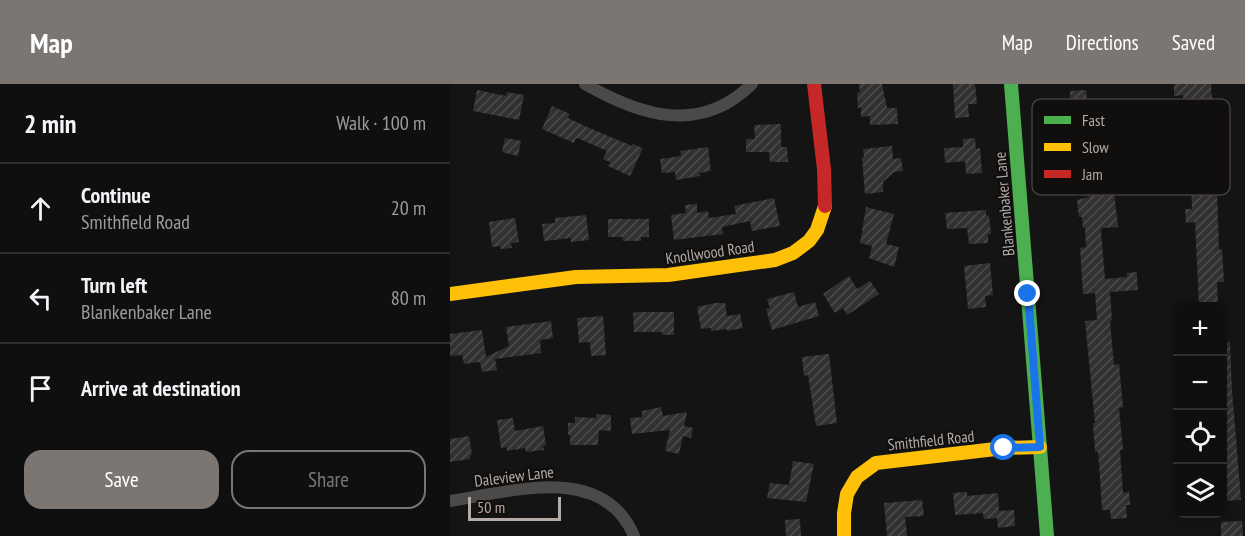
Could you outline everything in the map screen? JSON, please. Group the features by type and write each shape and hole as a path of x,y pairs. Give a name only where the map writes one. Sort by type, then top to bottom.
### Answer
{"street":[{"path":"585,84 622,103 648,112 681,116 701,114 720,108 737,98 752,84"},
{"name":"Knollwood Road","path":"450,294 576,277 668,275 775,260 793,253 809,241 817,230 825,206 824,169 814,84"},
{"name":"Blankenbaker Lane","path":"1011,84 1047,536"},
{"name":"Smithfield Road","path":"844,536 843,508 848,491 860,473 876,463 1004,448 1040,447"},
{"name":"Daleview Lane","path":"450,501 544,488 574,489 594,495 610,505 622,517 634,536"}],"building":[{"path":"859,84 882,84 887,108 897,108 898,124 870,125 870,116 861,117 857,93 860,92"},
{"path":"953,84 975,84 977,104 968,104 969,117 955,118"},
{"path":"1174,84 1211,84 1212,99 1183,99 1183,95 1174,96"},
{"path":"477,90 506,96 507,92 524,95 519,120 473,111"},
{"path":"1086,90 1087,99 1070,99 1070,91"},
{"path":"552,106 570,114 568,118 587,127 632,146 633,144 643,148 630,176 608,166 610,162 603,159 607,151 576,138 574,143 542,129"},
{"path":"781,124 781,147 787,147 788,162 770,162 769,152 746,152 746,139 755,139 754,125"},
{"path":"505,138 521,141 518,156 502,152"},
{"path":"975,138 976,149 980,148 982,173 966,174 965,161 945,163 944,148 963,147 963,139"},
{"path":"892,146 893,159 901,158 903,171 894,172 883,182 883,192 865,194 863,149"},
{"path":"708,147 711,171 699,173 700,176 676,180 675,172 662,173 660,159 681,156 680,151"},
{"path":"1089,195 1114,195 1118,227 1101,230 1105,279 1127,277 1127,273 1137,272 1138,290 1110,292 1114,365 1119,364 1123,407 1119,408 1123,450 1120,450 1123,493 1129,492 1130,505 1126,505 1127,518 1111,519 1110,510 1102,510 1098,452 1095,452 1093,423 1095,423 1085,321 1097,320 1095,293 1083,294 1080,248 1086,247 1085,227 1083,228 1082,217 1079,217 1077,200 1089,197"},
{"path":"1191,195 1217,195 1219,250 1222,249 1224,282 1217,282 1218,302 1199,302 1195,222 1186,223 1185,209 1192,209"},
{"path":"774,198 780,226 752,231 750,221 722,227 723,234 674,240 671,215 686,213 685,205 697,204 697,213 708,211 709,218 736,214 734,206"},
{"path":"866,207 894,214 886,244 899,247 894,267 869,258 872,246 860,243"},
{"path":"986,210 986,216 989,215 991,234 988,234 988,243 969,244 967,228 947,229 945,213"},
{"path":"586,215 589,240 571,242 571,238 544,241 542,224 555,223 555,218"},
{"path":"515,218 519,242 511,243 512,248 492,247 489,222"},
{"path":"608,219 649,219 649,237 641,237 641,241 623,241 623,237 608,237"},
{"path":"990,263 993,295 985,296 986,307 968,309 964,266"},
{"path":"849,276 857,289 870,281 879,294 847,315 843,308 835,313 823,294"},
{"path":"794,292 798,307 815,302 819,316 772,330 766,309 770,308 767,299"},
{"path":"725,303 727,316 740,314 743,328 727,331 727,329 711,331 711,328 701,329 697,307"},
{"path":"674,312 674,335 662,335 662,332 634,332 633,313"},
{"path":"603,316 606,355 591,356 590,342 579,343 577,318"},
{"path":"551,321 553,338 540,340 541,353 495,359 497,370 482,372 480,362 464,364 462,355 450,356 450,334 482,330 486,357 509,346 506,327"},
{"path":"1227,342 1230,342 1241,500 1227,501"},
{"path":"829,354 837,423 816,426 808,375 804,376 802,357"},
{"path":"661,407 663,416 687,412 684,426 693,428 691,438 683,436 679,454 665,451 670,430 632,434 630,418 642,417 642,411"},
{"path":"597,414 611,415 611,431 599,430 598,445 570,445 568,423 575,423 575,417 596,418"},
{"path":"513,418 515,431 543,426 546,445 543,446 544,450 526,452 525,448 507,451 507,447 501,448 497,420"},
{"path":"469,436 472,455 470,459 450,462 450,439"},
{"path":"793,461 814,464 806,502 767,498 770,483 789,485"},
{"path":"967,492 967,496 998,493 999,511 1014,510 1015,526 998,528 997,518 984,519 983,513 955,515 953,493"},
{"path":"922,500 924,516 905,517 907,536 887,536 884,503"},
{"path":"800,519 801,536 786,536 785,520"},
{"path":"1242,521 1243,536 1221,536 1221,522"}],"traffic: fast":[{"path":"1011,84 1047,536"}],"traffic: slow":[{"path":"450,294 576,277 668,275 775,260 793,253 809,241 817,230 825,206"},
{"path":"844,536 847,494 857,477 876,463 1004,448 1040,447"}],"traffic: jam":[{"path":"814,84 824,169 825,206"}],"route":[{"path":"1004,448 1040,447 1028,294"}]}
